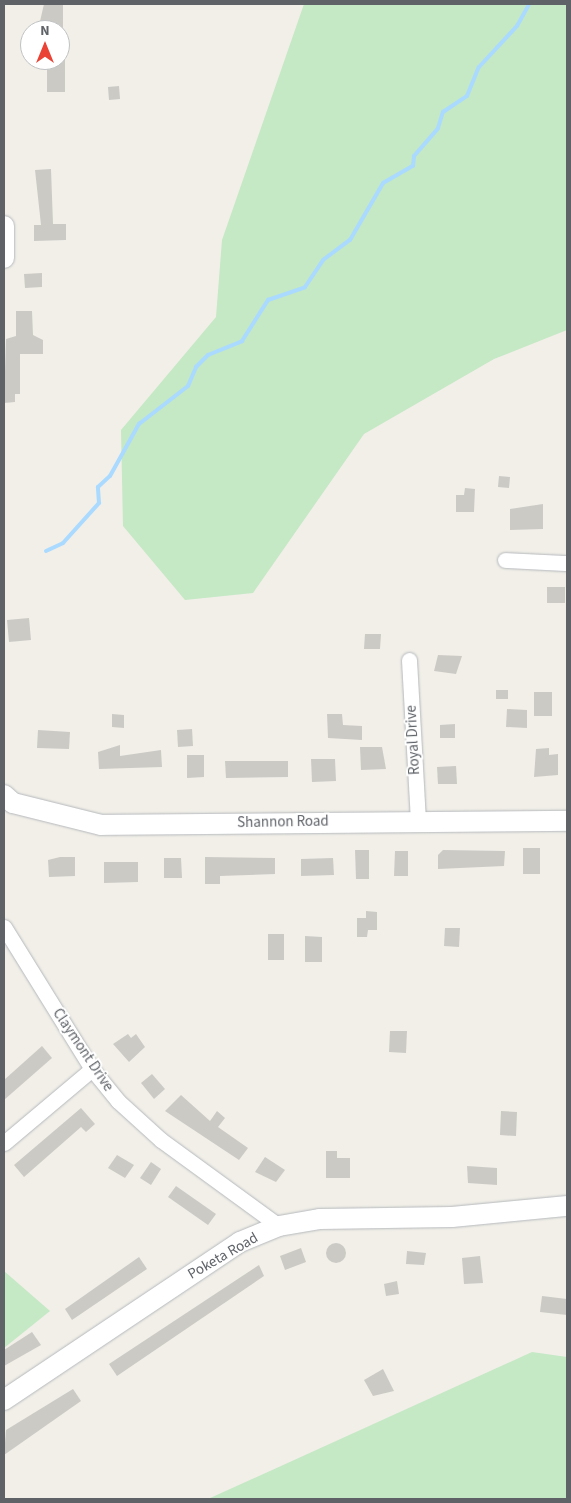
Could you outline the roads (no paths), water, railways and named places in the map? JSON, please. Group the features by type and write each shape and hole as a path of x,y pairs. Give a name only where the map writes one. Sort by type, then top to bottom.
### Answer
{"street":[{"path":"4,226 4,252"},
{"path":"506,560 567,563"},
{"name":"Royal Drive","path":"409,660 418,820"},
{"name":"Shannon Road","path":"4,795 13,803 101,825 418,820 567,821"},
{"name":"Claymont Drive","path":"4,927 92,1069 118,1101 161,1140 279,1226"},
{"path":"4,1143 92,1069"},
{"name":"Poketa Road","path":"4,1400 225,1252 279,1226 320,1219 452,1217 567,1206"}],"waterway":[{"path":"46,551 63,543 99,503 98,487 110,476 139,424 188,386 196,367 208,355 242,341 268,300 305,287 323,260 350,240 383,183 413,166 414,156 438,128 443,112 467,96 479,67 517,26 529,4"}]}
